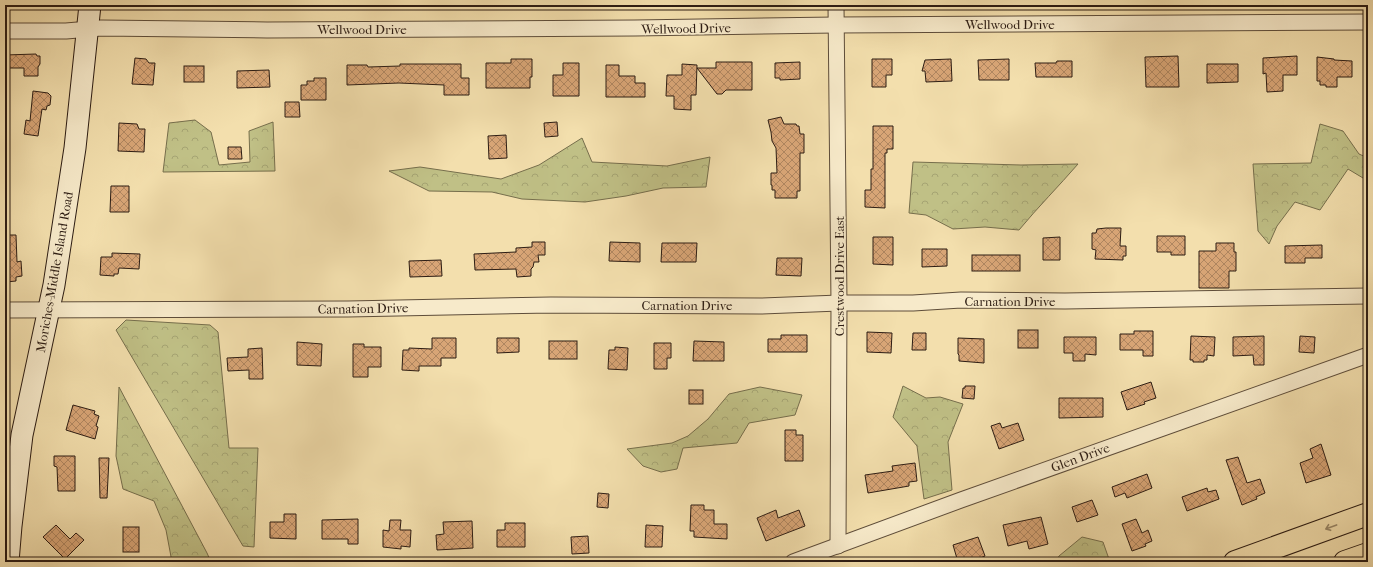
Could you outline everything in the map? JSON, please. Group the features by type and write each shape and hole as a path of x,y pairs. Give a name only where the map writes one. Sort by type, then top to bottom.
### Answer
{"highway":[{"path":"1234,562 1368,514"},
{"path":"1345,562 1368,554"}],"main road":[{"name":"Moriches-Middle Island Road","path":"8,562 11,518 22,435 54,285 75,148 90,5"}],"street":[{"name":"Crestwood Drive East","path":"836,5 839,303 838,546"},
{"name":"Wellwood Drive","path":"5,32 66,31 88,29 627,28 836,25 1368,22"},
{"name":"Carnation Drive","path":"5,310 348,309 559,305 761,306 839,303 913,303 961,300 1065,301 1368,296"},
{"name":"Glen Drive","path":"793,562 961,500 1368,355"}],"green space":[{"path":"195,120 211,132 219,165 250,162 249,131 273,122 275,171 163,172 169,123"},
{"path":"1320,124 1343,131 1359,154 1368,158 1368,181 1348,169 1320,210 1295,202 1277,226 1269,244 1258,231 1253,164 1311,163"},
{"path":"582,138 592,162 667,166 710,157 706,187 663,188 626,196 585,202 522,199 492,192 429,191 389,171 420,167 501,179 539,165"},
{"path":"913,162 1021,165 1078,164 1019,230 985,227 953,229 926,215 909,213"},
{"path":"126,320 210,325 218,332 229,448 258,448 254,547 243,546 116,330"},
{"path":"903,386 926,398 940,397 963,404 948,442 952,490 924,499 917,446 893,417"},
{"path":"119,387 211,562 172,562 166,530 154,501 123,489 116,456"},
{"path":"760,387 802,395 795,415 749,423 737,443 683,448 677,469 661,472 643,466 627,449 672,443 688,436 708,419 729,394"},
{"path":"1082,537 1103,542 1110,562 1056,562 1059,556"}],"building":[{"path":"36,54 37,56 40,56 38,76 24,76 24,68 5,68 5,55"},
{"path":"1178,56 1179,87 1146,87 1145,57"},
{"path":"1297,56 1297,75 1283,75 1283,91 1267,92 1266,73 1263,74 1263,58"},
{"path":"1317,57 1352,61 1352,77 1337,77 1337,87 1326,87 1326,85 1320,85 1320,81 1317,81"},
{"path":"135,58 146,59 149,63 155,63 153,85 132,84"},
{"path":"511,59 532,59 532,77 530,77 530,88 486,88 486,63 511,63"},
{"path":"872,59 892,59 892,75 886,75 886,87 872,87"},
{"path":"951,59 952,81 926,82 925,71 922,71 925,60"},
{"path":"1009,59 1009,80 979,80 978,60"},
{"path":"1057,61 1072,61 1072,77 1036,77 1035,63 1056,63"},
{"path":"716,62 752,62 752,90 726,90 722,94 717,94 697,68 716,68"},
{"path":"800,62 800,79 780,80 780,78 775,78 775,63"},
{"path":"563,63 579,63 579,96 553,96 553,75 563,75"},
{"path":"400,64 461,64 461,78 469,78 469,95 444,95 444,85 399,83 347,85 347,65 367,65 368,67 400,66"},
{"path":"682,64 697,65 696,95 691,95 691,110 674,109 674,96 666,96 667,75 682,75"},
{"path":"1207,64 1238,64 1238,82 1207,83"},
{"path":"606,65 619,65 619,76 635,76 635,83 645,83 645,97 606,97"},
{"path":"184,66 204,66 204,82 184,82"},
{"path":"269,70 270,87 237,88 237,71"},
{"path":"314,78 326,78 326,100 301,100 301,85 307,85 307,81 314,81"},
{"path":"33,91 48,93 51,96 50,105 47,106 46,110 42,109 38,136 24,134 26,120 30,121"},
{"path":"285,102 299,102 300,117 285,117"},
{"path":"781,117 784,124 796,124 799,126 800,134 804,134 804,153 800,153 800,191 797,191 797,198 775,198 775,190 772,190 771,185 771,173 777,173 776,148 772,141 768,120"},
{"path":"557,122 558,136 545,137 544,123"},
{"path":"119,123 137,124 139,129 145,129 144,152 118,151"},
{"path":"873,126 893,126 893,149 887,149 887,153 885,153 885,208 865,207 865,190 871,190 871,169 873,169"},
{"path":"506,135 507,158 489,159 488,136"},
{"path":"228,147 241,147 242,159 228,159"},
{"path":"111,186 129,186 129,212 110,212"},
{"path":"1121,228 1120,246 1126,246 1126,256 1123,256 1123,260 1095,259 1096,250 1092,249 1092,233 1096,233 1097,229"},
{"path":"5,235 16,235 17,262 21,261 22,276 16,277 16,281 6,282 5,278"},
{"path":"1157,236 1185,236 1185,255 1171,255 1171,252 1157,252"},
{"path":"873,237 893,237 893,265 873,264"},
{"path":"1060,237 1060,260 1043,260 1043,238"},
{"path":"532,242 545,242 545,255 538,255 539,262 534,262 531,269 531,276 517,277 516,269 475,270 474,254 516,252 516,248 532,247"},
{"path":"610,242 640,243 640,262 609,261"},
{"path":"662,243 697,243 696,262 661,262"},
{"path":"1216,243 1234,243 1234,252 1236,252 1236,271 1229,271 1229,288 1199,288 1199,251 1216,251"},
{"path":"1322,245 1322,258 1305,258 1305,263 1285,263 1285,246"},
{"path":"922,249 947,249 947,266 922,267"},
{"path":"112,253 140,254 139,269 119,268 118,274 114,274 114,276 100,275 101,257 112,257"},
{"path":"972,255 1020,255 1020,271 972,271"},
{"path":"777,258 802,258 801,276 776,275"},
{"path":"441,260 442,276 410,277 409,261"},
{"path":"1018,330 1038,330 1038,348 1018,348"},
{"path":"1134,331 1153,331 1153,356 1143,356 1143,350 1120,350 1120,334 1134,334"},
{"path":"867,332 892,333 891,353 867,352"},
{"path":"913,333 926,333 926,350 912,350"},
{"path":"781,335 807,335 807,352 768,352 768,339 781,339"},
{"path":"1191,336 1215,337 1214,356 1207,355 1207,360 1204,360 1204,362 1193,362 1193,360 1190,360"},
{"path":"1264,336 1264,365 1254,365 1253,355 1233,356 1233,337"},
{"path":"1300,336 1315,337 1314,353 1299,352"},
{"path":"1064,337 1096,337 1096,355 1085,354 1085,361 1073,361 1073,353 1064,353"},
{"path":"432,338 456,338 456,358 441,358 441,366 419,366 419,371 402,370 403,350 409,350 409,348 432,349"},
{"path":"497,338 519,338 519,352 497,353"},
{"path":"958,338 984,339 984,363 959,361"},
{"path":"549,341 577,341 577,359 549,359"},
{"path":"694,341 724,342 724,361 693,361"},
{"path":"297,342 322,344 321,366 297,365"},
{"path":"654,343 671,343 671,358 667,358 667,369 654,369"},
{"path":"353,344 364,344 364,347 381,347 381,367 368,367 368,377 353,377"},
{"path":"615,347 628,348 627,370 608,369 609,350 615,350"},
{"path":"262,348 263,379 249,379 249,370 228,371 227,358 248,357 248,349"},
{"path":"1151,382 1156,398 1144,402 1145,404 1127,410 1121,392"},
{"path":"965,386 975,386 974,399 962,398 963,388 965,388"},
{"path":"689,390 703,390 703,404 689,404"},
{"path":"1059,398 1103,398 1103,417 1059,418"},
{"path":"73,405 95,411 94,414 99,416 96,426 98,427 95,439 66,430"},
{"path":"1000,423 1002,428 1018,423 1024,440 999,449 991,426"},
{"path":"785,430 796,430 796,435 803,435 803,461 785,461"},
{"path":"1321,444 1331,475 1306,483 1300,463 1313,458 1310,449"},
{"path":"54,456 75,456 75,491 58,491 57,467 54,466"},
{"path":"1238,457 1247,483 1260,479 1265,493 1256,497 1257,499 1242,505 1226,460"},
{"path":"99,458 109,458 107,498 100,498"},
{"path":"915,463 917,481 909,482 909,486 868,493 865,475 893,471 892,466"},
{"path":"1147,474 1152,488 1127,498 1125,493 1115,497 1112,487"},
{"path":"1207,488 1208,492 1216,490 1219,499 1187,511 1182,497"},
{"path":"598,493 609,494 608,508 597,507"},
{"path":"1092,500 1098,515 1077,522 1072,507"},
{"path":"691,505 704,505 704,510 714,510 714,524 727,524 727,539 694,537 694,531 690,531"},
{"path":"776,510 778,518 799,510 805,526 766,541 757,518"},
{"path":"284,514 296,514 296,539 270,538 270,522 284,522"},
{"path":"1041,517 1048,544 1029,549 1027,541 1008,546 1003,525"},
{"path":"358,519 358,544 348,544 348,539 322,539 322,520"},
{"path":"1136,519 1142,533 1148,530 1152,541 1145,544 1146,546 1132,551 1122,524"},
{"path":"390,520 401,520 400,530 411,530 410,547 401,546 401,549 383,547 383,530 389,531"},
{"path":"472,521 473,548 437,550 436,535 444,534 443,522"},
{"path":"505,523 525,523 525,547 497,547 497,530 505,530"},
{"path":"56,525 70,539 76,533 84,540 65,559 43,537"},
{"path":"646,525 663,526 662,547 645,547"},
{"path":"123,527 139,527 139,552 123,552"},
{"path":"588,536 589,553 572,554 571,537"},
{"path":"978,537 985,556 980,558 981,560 975,562 958,562 953,545"}]}
